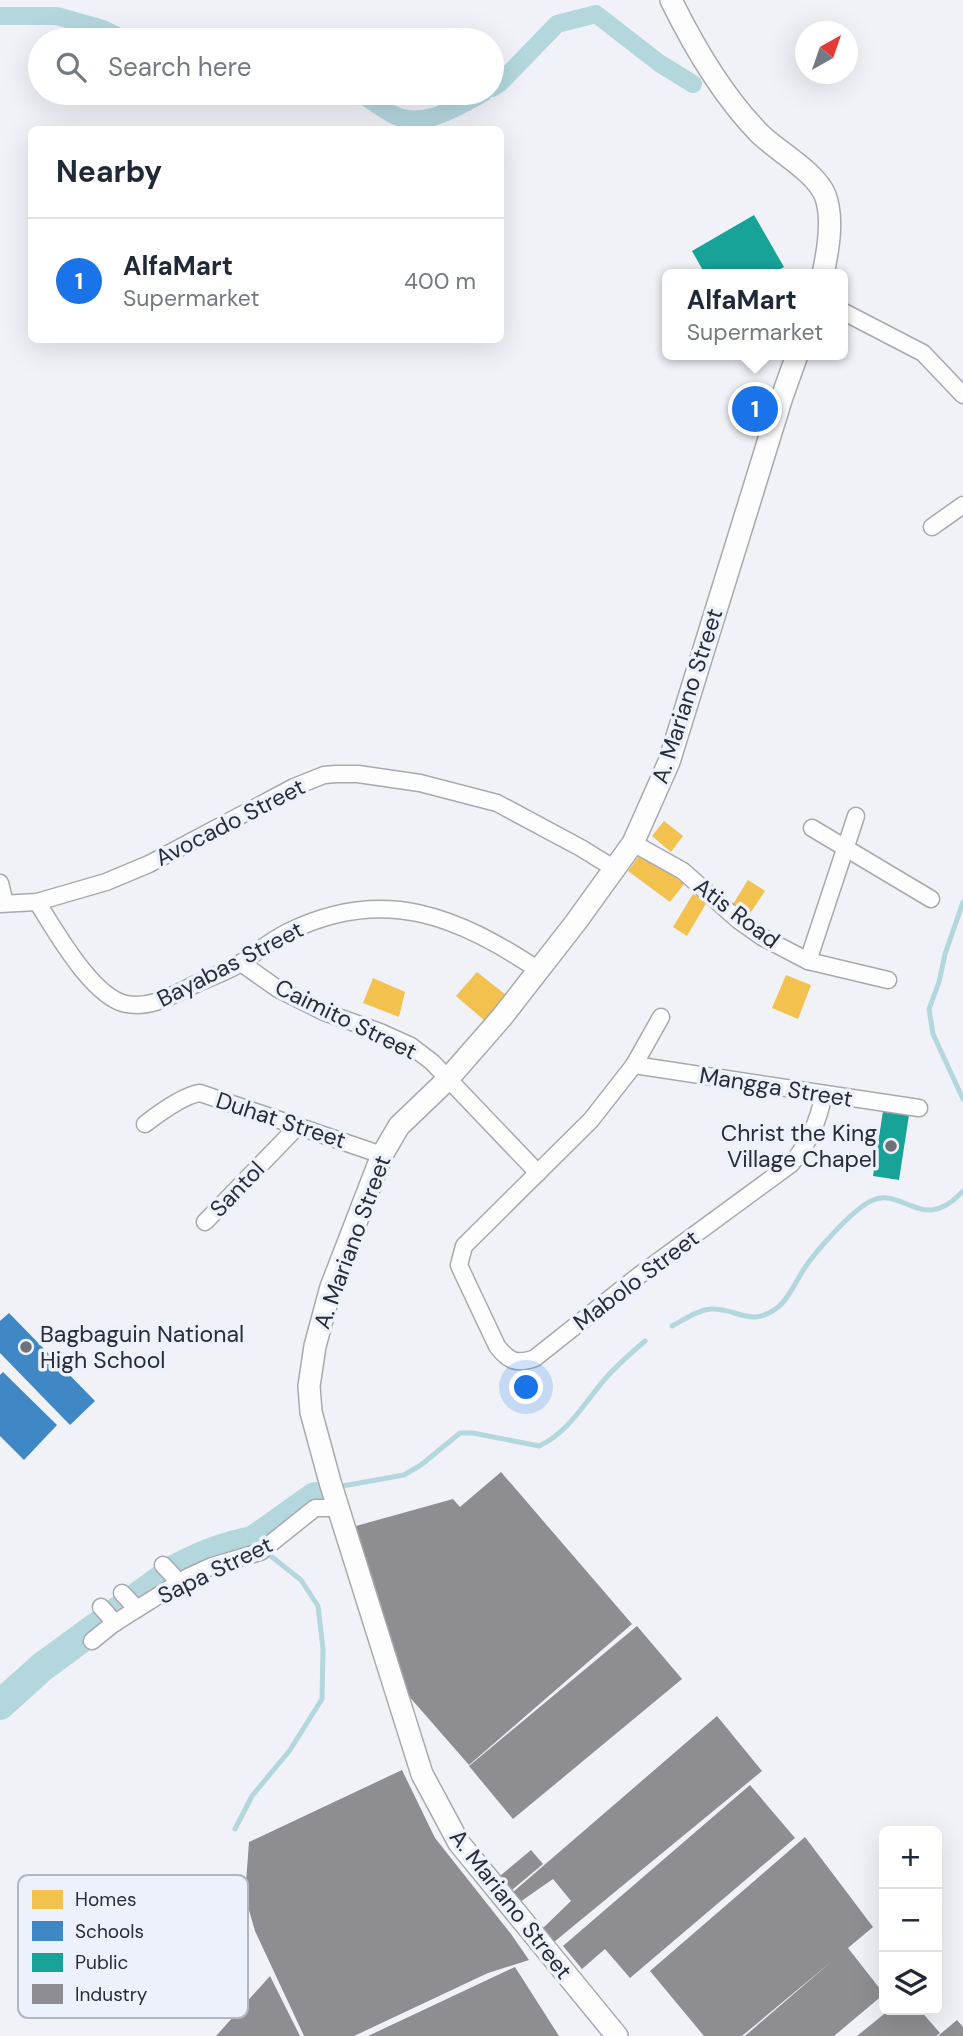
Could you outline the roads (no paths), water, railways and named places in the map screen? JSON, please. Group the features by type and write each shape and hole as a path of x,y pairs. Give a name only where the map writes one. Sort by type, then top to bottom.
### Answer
{"street":[{"path":"671,0 688,35 741,114 760,134 818,183 824,192 828,221 824,269"},
{"path":"848,314 923,353 963,395"},
{"name":"A. Mariano Street","path":"617,2036 459,1843 422,1774 335,1497 311,1412 309,1386 315,1346 331,1287 382,1155 399,1126 447,1080 540,971 633,843 669,762 795,360"},
{"path":"932,527 963,505"},
{"name":"Avocado Street","path":"2,903 37,902 117,877 149,864 294,787 324,775 337,774 358,774 420,783 496,803 615,869"},
{"path":"808,961 856,816"},
{"path":"812,828 931,899"},
{"name":"Atis Road","path":"633,843 683,871 738,920 762,937 808,961 888,980"},
{"path":"0,883 2,903"},
{"name":"Bayabas Street","path":"37,902 67,951 103,991 124,1004 149,1005 241,963 288,932 326,917 373,907 430,915 468,928 540,971"},
{"name":"Caimito Street","path":"241,963 278,989 324,1012 411,1046 432,1062 447,1080"},
{"path":"447,1080 538,1173 591,1119 634,1066 661,1017"},
{"name":"Mangga Street","path":"634,1066 919,1108"},
{"name":"Duhat Street","path":"145,1124 181,1099 200,1093 382,1155"},
{"name":"Mabolo Street","path":"538,1173 471,1237 460,1255 459,1265 497,1346 514,1362 535,1358 790,1164 804,1149 814,1130 824,1094"},
{"name":"Santol","path":"205,1223 298,1125"},
{"name":"Sapa Street","path":"92,1642 108,1616 172,1575 260,1552 315,1508 335,1497"}],"waterway":[{"path":"504,79 557,24 596,14 659,63 693,84"},
{"path":"0,16 57,16 99,28"},
{"path":"377,105 392,114 415,120 439,115 462,105"},
{"path":"963,902 929,1009 933,1034 963,1099"},
{"path":"672,1326 696,1313 711,1309 751,1317 767,1314 777,1308 825,1242 854,1213 871,1201 893,1199 924,1210 936,1209 949,1204 963,1191"},
{"path":"337,1487 404,1475 421,1465 460,1433 473,1433 539,1446 568,1425 610,1374 645,1341"},
{"path":"315,1497 328,1491"},
{"path":"253,1541 315,1497"},
{"path":"0,1705 42,1667 176,1569 233,1546 253,1541 260,1546"},
{"path":"235,1829 252,1796 290,1750 322,1699 323,1649 318,1606 301,1580 272,1557"}],"place":[{"name":"AlfaMart","path":"755,409"},
{"name":"Christ the King Village Chapel","path":"891,1146"},
{"name":"Bagbaguin National High School","path":"26,1347"}]}
